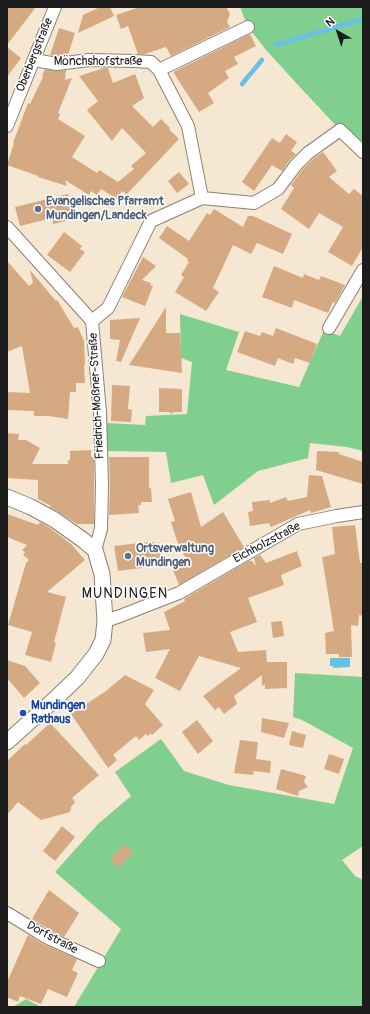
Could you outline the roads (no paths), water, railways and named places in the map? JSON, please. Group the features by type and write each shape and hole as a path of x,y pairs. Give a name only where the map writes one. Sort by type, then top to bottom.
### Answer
{"street":[{"name":"Oberbergstraße","path":"7,126 55,7"},
{"name":"Mönchshofstraße","path":"159,70 248,27"},
{"name":"Mönchshofstraße","path":"34,60 57,64 89,60 151,62 159,70 188,126 202,198"},
{"path":"92,321 108,308 151,221 202,198 254,203 278,189 296,165 308,153 340,130 363,152"},
{"name":"Friedrich-Mößner-Straße","path":"7,227 92,321 100,412 102,485 101,529 95,550"},
{"path":"329,328 363,270"},
{"path":"7,497 31,507 55,520 95,550 102,574 105,621 103,640 96,654 77,678 7,742"},
{"name":"Eichholzstraße","path":"105,621 179,593 298,524 363,512"},
{"name":"Dorfstraße","path":"7,913 46,937 99,961"}],"water":[{"path":"330,658 350,658 350,667 333,668 333,666 330,666"}],"waterway":[{"path":"276,45 363,19"},
{"path":"242,84 262,60"}],"place":[{"name":"Evangelisches Pfarramt Mundingen/Landeck","path":"38,209"},
{"name":"Ortsverwaltung Mundingen","path":"128,556"},
{"name":"Mundingen Rathaus","path":"23,713"}],"district":[{"name":"MUNDINGEN","path":"125,594"}]}
